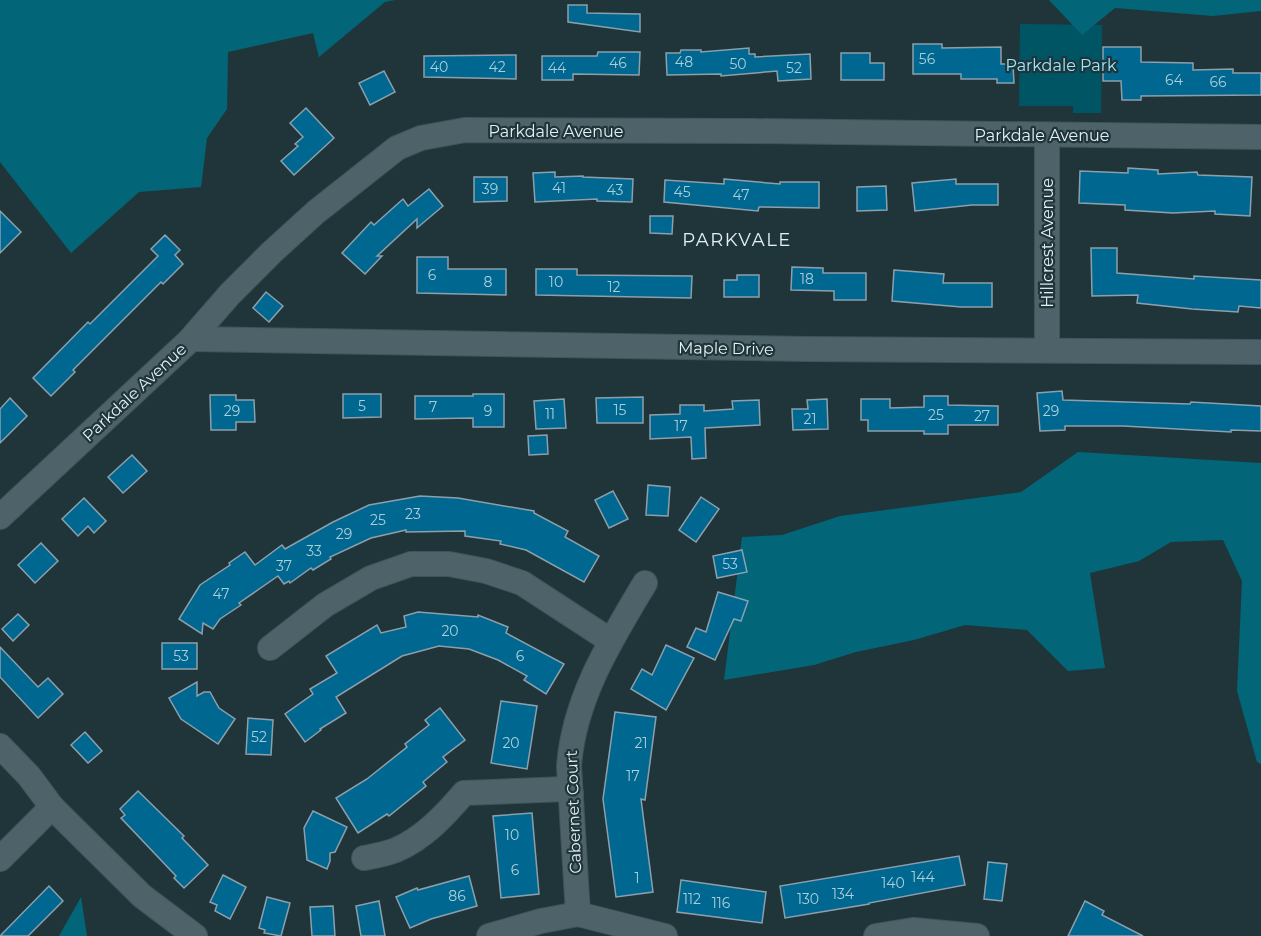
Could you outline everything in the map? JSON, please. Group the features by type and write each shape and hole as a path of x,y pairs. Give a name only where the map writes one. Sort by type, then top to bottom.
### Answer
{"street":[{"name":"Parkdale Avenue","path":"0,517 190,339 272,252 354,181 397,148 422,138 444,132 465,130 1261,138"},
{"name":"Hillcrest Avenue","path":"1047,135 1047,350"},
{"name":"Maple Drive","path":"190,339 805,349 1261,352"},
{"path":"270,648 325,605 371,578 411,564 449,564 486,571 522,583 611,641"},
{"name":"Cabernet Court","path":"578,914 571,794 571,744 579,711 601,659 645,583"},
{"path":"0,746 29,776 52,807 142,896 195,936"},
{"path":"364,858 395,851 421,836 447,813 464,793 566,789 571,794"},
{"path":"0,859 52,807"},
{"path":"489,936 541,921 578,914 665,936"},
{"path":"876,936 913,930 977,936"}],"green space":[{"name":"Parkdale Park","path":"1020,24 1102,25 1101,113 1073,113 1073,106 1019,106"}],"shaded area":[{"path":"0,0 395,0 385,2 319,57 313,33 228,52 227,109 207,138 201,187 139,192 71,253 0,162"},
{"path":"1049,0 1261,0 1261,11 1213,16 1115,8 1082,35"},
{"path":"1078,452 1261,463 1261,764 1257,762 1237,691 1242,581 1223,540 1171,542 1139,561 1090,573 1105,668 1068,671 1027,630 965,625 914,640 856,652 814,665 724,680 742,537 782,535 840,516 1021,492"},
{"path":"81,897 87,936 59,936"}],"building":[{"path":"568,5 587,5 587,13 640,14 640,32 568,22"},
{"path":"913,44 942,44 942,48 1001,47 1001,64 1013,64 1014,83 997,83 997,79 961,79 961,74 913,74"},
{"path":"1103,47 1141,47 1141,62 1193,63 1193,70 1233,69 1233,73 1261,73 1261,95 1141,96 1141,100 1122,100 1121,81 1103,81"},
{"path":"749,48 749,54 755,54 755,57 810,54 811,79 778,81 777,71 721,76 721,74 667,75 666,53 680,53 681,50 701,50 701,52"},
{"path":"598,52 640,52 639,75 573,74 573,80 542,80 542,56 597,56"},
{"path":"841,53 870,53 870,63 884,63 884,80 841,80"},
{"path":"516,55 516,79 424,77 424,56"},
{"path":"384,71 395,92 370,105 359,83"},
{"path":"306,108 334,138 294,175 281,161 298,146 295,144 303,137 290,123"},
{"path":"1128,168 1158,170 1158,174 1197,172 1198,175 1252,177 1250,216 1215,214 1215,211 1173,213 1125,210 1125,205 1079,203 1080,171 1128,173"},
{"path":"555,172 555,177 633,179 632,202 597,201 597,199 535,202 533,173"},
{"path":"474,177 507,177 507,201 474,202"},
{"path":"724,179 780,184 780,182 819,182 819,208 759,207 758,211 664,202 665,180 724,184"},
{"path":"956,179 956,184 998,184 998,205 972,205 915,211 912,183"},
{"path":"886,186 887,210 857,211 857,187"},
{"path":"429,189 443,206 417,228 417,219 377,256 382,256 365,274 342,253 371,222 374,225 403,199 408,206"},
{"path":"0,211 21,232 0,253"},
{"path":"650,216 673,216 672,234 650,233"},
{"path":"165,235 180,250 175,255 183,264 163,284 161,282 73,370 75,372 51,396 33,378 158,256 151,249"},
{"path":"1091,248 1117,248 1117,273 1194,279 1194,276 1261,280 1261,308 1239,306 1238,312 1192,309 1137,303 1138,295 1092,296"},
{"path":"417,257 448,257 448,269 506,269 506,295 417,293"},
{"path":"792,267 823,268 823,273 866,273 866,300 834,300 834,291 791,290"},
{"path":"536,269 577,269 577,275 692,276 691,298 536,295"},
{"path":"894,270 944,274 943,283 992,283 992,307 961,307 892,301"},
{"path":"737,275 759,275 759,297 724,297 724,280 737,280"},
{"path":"266,292 283,306 269,322 253,308"},
{"path":"1062,391 1063,400 1190,404 1191,402 1261,406 1261,431 1065,426 1065,430 1040,431 1037,393"},
{"path":"343,394 381,394 381,417 343,418"},
{"path":"473,394 504,394 504,427 473,427 473,418 415,419 415,396 473,396"},
{"path":"210,395 236,395 236,400 254,400 255,422 236,422 236,430 211,430"},
{"path":"924,396 948,396 948,405 998,406 998,425 948,425 948,434 924,434 924,431 868,431 868,420 861,420 861,399 890,399 890,408 924,407"},
{"path":"643,397 643,423 597,423 596,398"},
{"path":"10,398 27,416 0,443 0,409"},
{"path":"564,399 566,428 536,429 534,401"},
{"path":"827,399 828,429 793,430 792,409 808,409 807,400"},
{"path":"759,400 760,425 705,428 706,458 692,459 691,437 650,439 650,415 680,414 680,405 704,405 704,411 733,409 732,401"},
{"path":"547,435 548,454 529,455 528,436"},
{"path":"132,455 147,471 123,493 108,477"},
{"path":"648,485 670,487 668,516 646,515"},
{"path":"613,491 628,519 609,528 595,500"},
{"path":"420,496 458,498 534,511 568,531 565,537 599,556 584,582 526,550 500,544 501,541 465,536 465,531 406,532 406,530 371,538 330,557 331,559 313,570 311,568 290,583 289,581 284,584 278,576 239,603 241,605 220,619 213,629 203,623 202,634 179,619 200,585 245,552 255,565 282,545 285,549 369,505"},
{"path":"701,497 719,509 696,542 679,530"},
{"path":"84,498 106,521 94,533 88,526 78,536 62,519"},
{"path":"41,543 58,561 35,583 18,565"},
{"path":"742,550 747,572 717,578 713,556"},
{"path":"718,592 748,601 741,621 734,619 715,660 687,647 696,628 706,632"},
{"path":"418,612 478,617 478,615 508,627 506,633 564,664 546,694 524,680 527,676 498,660 469,649 439,646 402,656 336,697 346,713 320,729 305,742 285,714 313,694 310,689 337,673 326,656 377,625 381,633 406,627 404,616"},
{"path":"18,614 29,625 13,641 2,629"},
{"path":"162,643 197,643 197,669 162,669"},
{"path":"666,645 694,658 666,710 631,689 642,669 652,675"},
{"path":"0,647 38,687 48,678 63,694 38,718 0,677"},
{"path":"197,682 197,696 210,692 219,708 235,719 218,744 181,719 169,698"},
{"path":"501,701 537,706 527,769 491,763"},
{"path":"440,708 465,740 443,757 447,762 423,782 426,786 389,816 387,814 358,833 336,798 367,779 407,747 405,744 429,725 425,720"},
{"path":"615,712 656,717 645,800 641,799 653,892 616,897 603,799"},
{"path":"248,718 273,720 271,755 246,754"},
{"path":"85,732 102,751 88,763 71,745"},
{"path":"138,791 184,836 182,838 208,865 184,888 174,878 176,876 121,818 125,815 120,809"},
{"path":"313,811 347,827 335,852 330,853 327,869 307,860 304,828"},
{"path":"532,813 539,894 501,898 493,816"},
{"path":"959,856 965,885 785,918 780,886"},
{"path":"988,862 1007,864 1002,901 984,899"},
{"path":"223,875 246,887 230,919 215,911 217,905 210,902"},
{"path":"469,876 477,906 431,919 410,928 396,897 417,888 418,890"},
{"path":"681,880 766,892 762,923 677,912"},
{"path":"49,886 63,901 28,936 0,936"},
{"path":"267,897 290,903 281,936 264,933 265,930 259,928"},
{"path":"379,901 385,936 361,936 356,906"},
{"path":"1085,901 1104,911 1102,915 1143,936 1068,936"},
{"path":"333,906 335,936 312,936 310,907"}],"district":[{"name":"PARKVALE","path":"737,240"}]}
